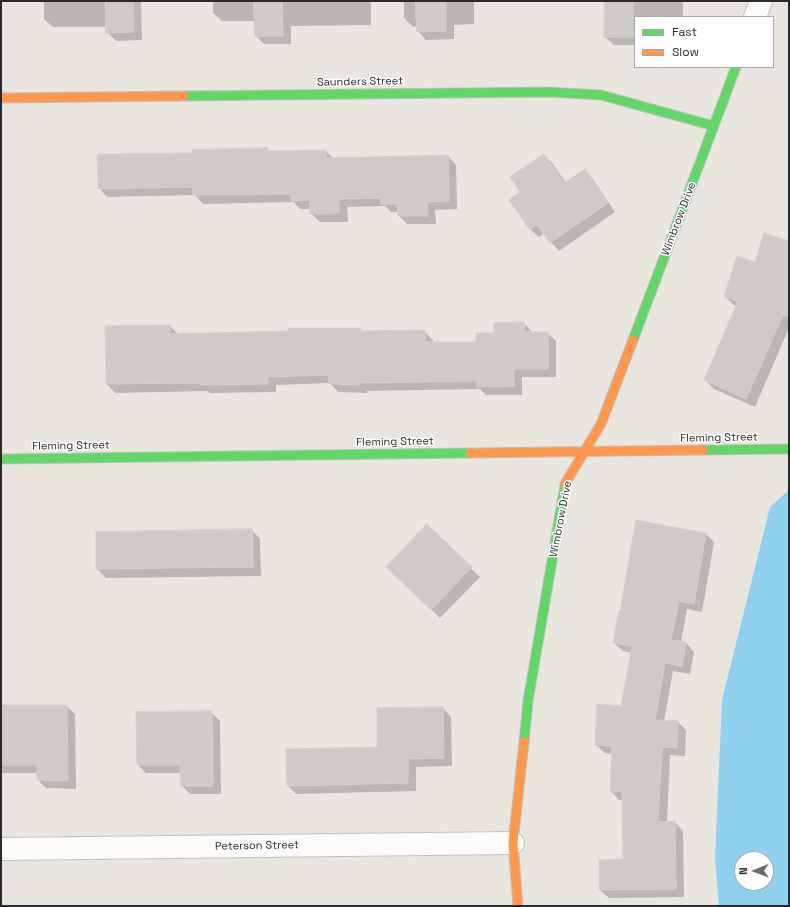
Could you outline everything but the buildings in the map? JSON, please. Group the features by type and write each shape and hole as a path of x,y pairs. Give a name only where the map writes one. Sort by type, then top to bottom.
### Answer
{"street":[{"path":"755,16 762,1"},
{"name":"Wimbrow Drive","path":"518,906 513,843 528,701 566,482 601,424 736,68"},
{"name":"Saunders Street","path":"1,98 549,92 601,95 714,126"},
{"name":"Fleming Street","path":"1,458 789,449"},
{"name":"Peterson Street","path":"1,849 513,843"}],"water":[{"path":"789,490 789,906 719,906 715,859 722,700 770,507"}],"traffic: fast":[{"path":"633,340 736,68"},
{"path":"184,96 549,92 601,95 714,126"},
{"path":"703,450 789,449"},
{"path":"1,459 470,453"},
{"path":"524,742 528,701 565,485"}],"traffic: slow":[{"path":"1,98 184,96"},
{"path":"565,485 601,424 633,340"},
{"path":"470,453 703,450"},
{"path":"518,906 513,843 524,742"}]}
